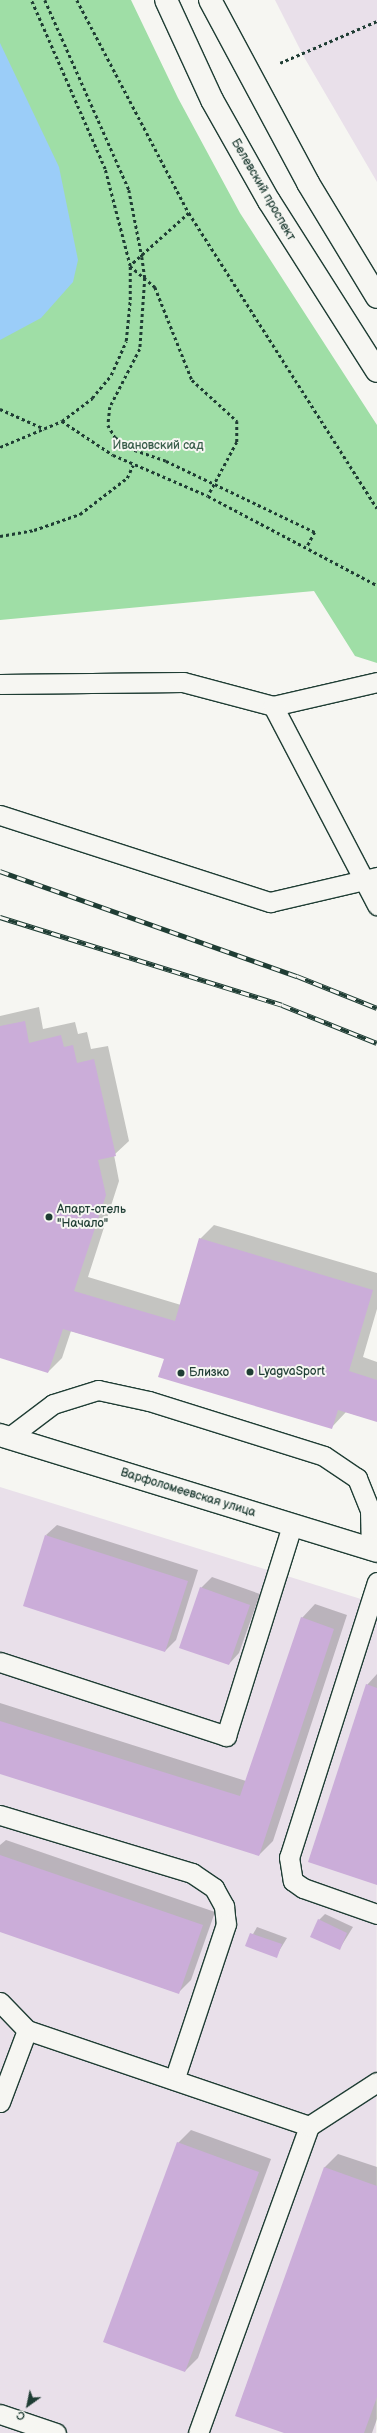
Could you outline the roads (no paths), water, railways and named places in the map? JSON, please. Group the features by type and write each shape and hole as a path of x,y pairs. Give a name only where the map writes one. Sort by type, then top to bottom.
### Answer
{"street":[{"name":"Белевский проспект","path":"166,0 212,100 269,201 377,371"},
{"path":"210,0 249,79 342,244 377,297"},
{"name":"Варфоломеевская улица","path":"2,1437 374,1550"}],"lane":[{"path":"0,684 183,682 273,706 377,682"},
{"path":"273,706 370,878 377,905"},
{"path":"0,815 270,902 370,878"},
{"path":"2,1437 53,1404 98,1390 149,1401 330,1460 357,1478 370,1510 374,1550"},
{"path":"0,1662 226,1736 292,1525"},
{"path":"377,1582 288,1857 293,1881 303,1888 377,1914"},
{"path":"0,1815 192,1873 214,1888 224,1906 226,1924 174,2080"},
{"path":"0,2002 26,2030 309,2126"},
{"path":"0,2102 26,2030"},
{"path":"198,2433 309,2126 377,2082"},
{"path":"0,2414 56,2433"}],"water":[{"path":"0,43 59,167 78,260 73,282 41,318 0,340"}],"railway":[{"path":"0,871 297,976 377,1008"},
{"path":"0,917 282,1005 377,1043"}],"place":[{"name":"Апарт-отель \"Начало\"","path":"49,1217"},
{"name":"LyagvaSport","path":"250,1372"},
{"name":"Близко","path":"181,1373"}],"park label":[{"name":"Ивановский сад","path":"158,446"}]}
